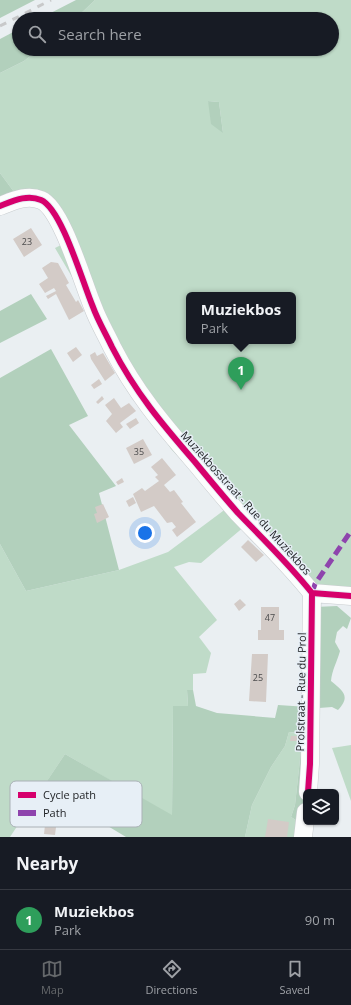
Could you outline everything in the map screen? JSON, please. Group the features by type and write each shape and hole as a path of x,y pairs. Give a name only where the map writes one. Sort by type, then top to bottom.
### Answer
{"street":[{"name":"Muziekbosstraat - Rue du Muziekbos","path":"0,206 21,198 31,197 41,200 52,210 65,235 93,308 133,386 148,407 227,500 287,563 312,592"},
{"path":"312,592 351,596"},
{"name":"Prolstraat - Rue du Prol","path":"308,789 312,592"},
{"path":"303,837 304,825"}],"green space":[{"path":"0,0 35,0 0,18"},
{"path":"76,0 95,0 82,12 53,12"},
{"path":"95,0 351,0 351,594 319,587 245,526 201,563 189,562 174,567 217,620 199,637 211,653 206,673 193,674 193,690 187,690 188,706 173,706 172,816 142,799 142,781 112,781 65,754 47,781 10,781 10,827 17,827 10,837 0,837 0,544 26,591 119,570 168,552 227,508 171,449 93,330 96,318 55,248 71,240 56,203 17,196 0,173 0,73 24,61 30,56 339,56 339,12 82,12","holes":["208,101 219,102 223,133"]},
{"path":"12,33 12,56 30,56 24,61 0,73 0,39"},
{"path":"208,101 219,102 223,133 211,124"},
{"path":"0,173 17,196 0,203"},
{"path":"31,294 47,319 0,343 0,311"},
{"path":"51,349 88,416 69,425 116,486 99,493 119,570 26,591 0,544 0,378"},
{"path":"337,606 351,618 347,629 343,626 337,632 335,642 340,651 333,670 331,681 342,691 345,697 338,710 332,707 319,708 315,607"},
{"path":"187,690 193,690 196,706 217,713 275,718 278,705 308,707 307,734 289,732 285,746 271,767 252,805 245,837 126,837 109,827 142,827 142,798 172,815 173,706 188,706"},
{"path":"289,732 295,733 302,741 295,805 291,817 299,822 297,837 245,837 252,805 271,767 285,746"},
{"path":"302,741 306,789 303,789 303,822 299,822 291,817 295,805"},
{"path":"351,745 351,801 332,748"},
{"path":"65,754 112,781 47,781"}],"building":[{"path":"31,228 42,245 24,257 13,239"},
{"path":"51,262 58,263 69,283 66,285 76,302 78,300 84,311 69,320 56,294 48,299 46,296 56,291 54,288 45,293 39,284 48,278 42,268"},
{"path":"76,347 82,355 73,362 67,353"},
{"path":"95,352 97,356 103,353 115,373 105,381 91,359 90,355"},
{"path":"99,379 102,384 94,389 91,385"},
{"path":"102,396 104,399 98,404 96,402"},
{"path":"114,398 121,408 129,403 136,411 120,423 123,427 116,433 106,421 112,414 105,405"},
{"path":"136,418 139,423 130,429 126,424"},
{"path":"143,439 152,455 134,464 126,448"},
{"path":"162,458 176,475 164,485 170,492 174,490 183,502 181,503 196,522 177,537 172,530 176,527 172,522 167,523 154,506 141,512 133,494 142,488 145,491 159,481 155,477 158,475 151,467"},
{"path":"122,478 124,482 118,485 116,482"},
{"path":"133,497 136,503 129,507 126,501"},
{"path":"103,504 109,517 97,523 94,514 97,513 95,507"},
{"path":"248,540 264,555 256,562 241,547"},
{"path":"240,599 246,605 239,611 234,604"},
{"path":"261,607 279,607 279,630 284,630 284,640 258,640 258,630 261,630"},
{"path":"252,654 268,654 266,702 249,701"},
{"path":"291,736 297,736 297,741 290,741"},
{"path":"268,819 289,822 287,837 265,837"},
{"path":"45,827 56,827 55,835 44,834"}],"railway":[{"path":"27,12 51,0"},
{"path":"0,26 12,20"}],"marked path":[{"path":"312,593 315,584 351,531"}],"cycle path":[{"path":"0,206 25,198 36,198 49,206 57,217 64,232 95,312 112,347 130,379 160,421 221,494 312,593 351,596"},
{"path":"308,789 310,764 312,593"}],"place":[{"name":"Muziekbos","path":"241,390"}]}
